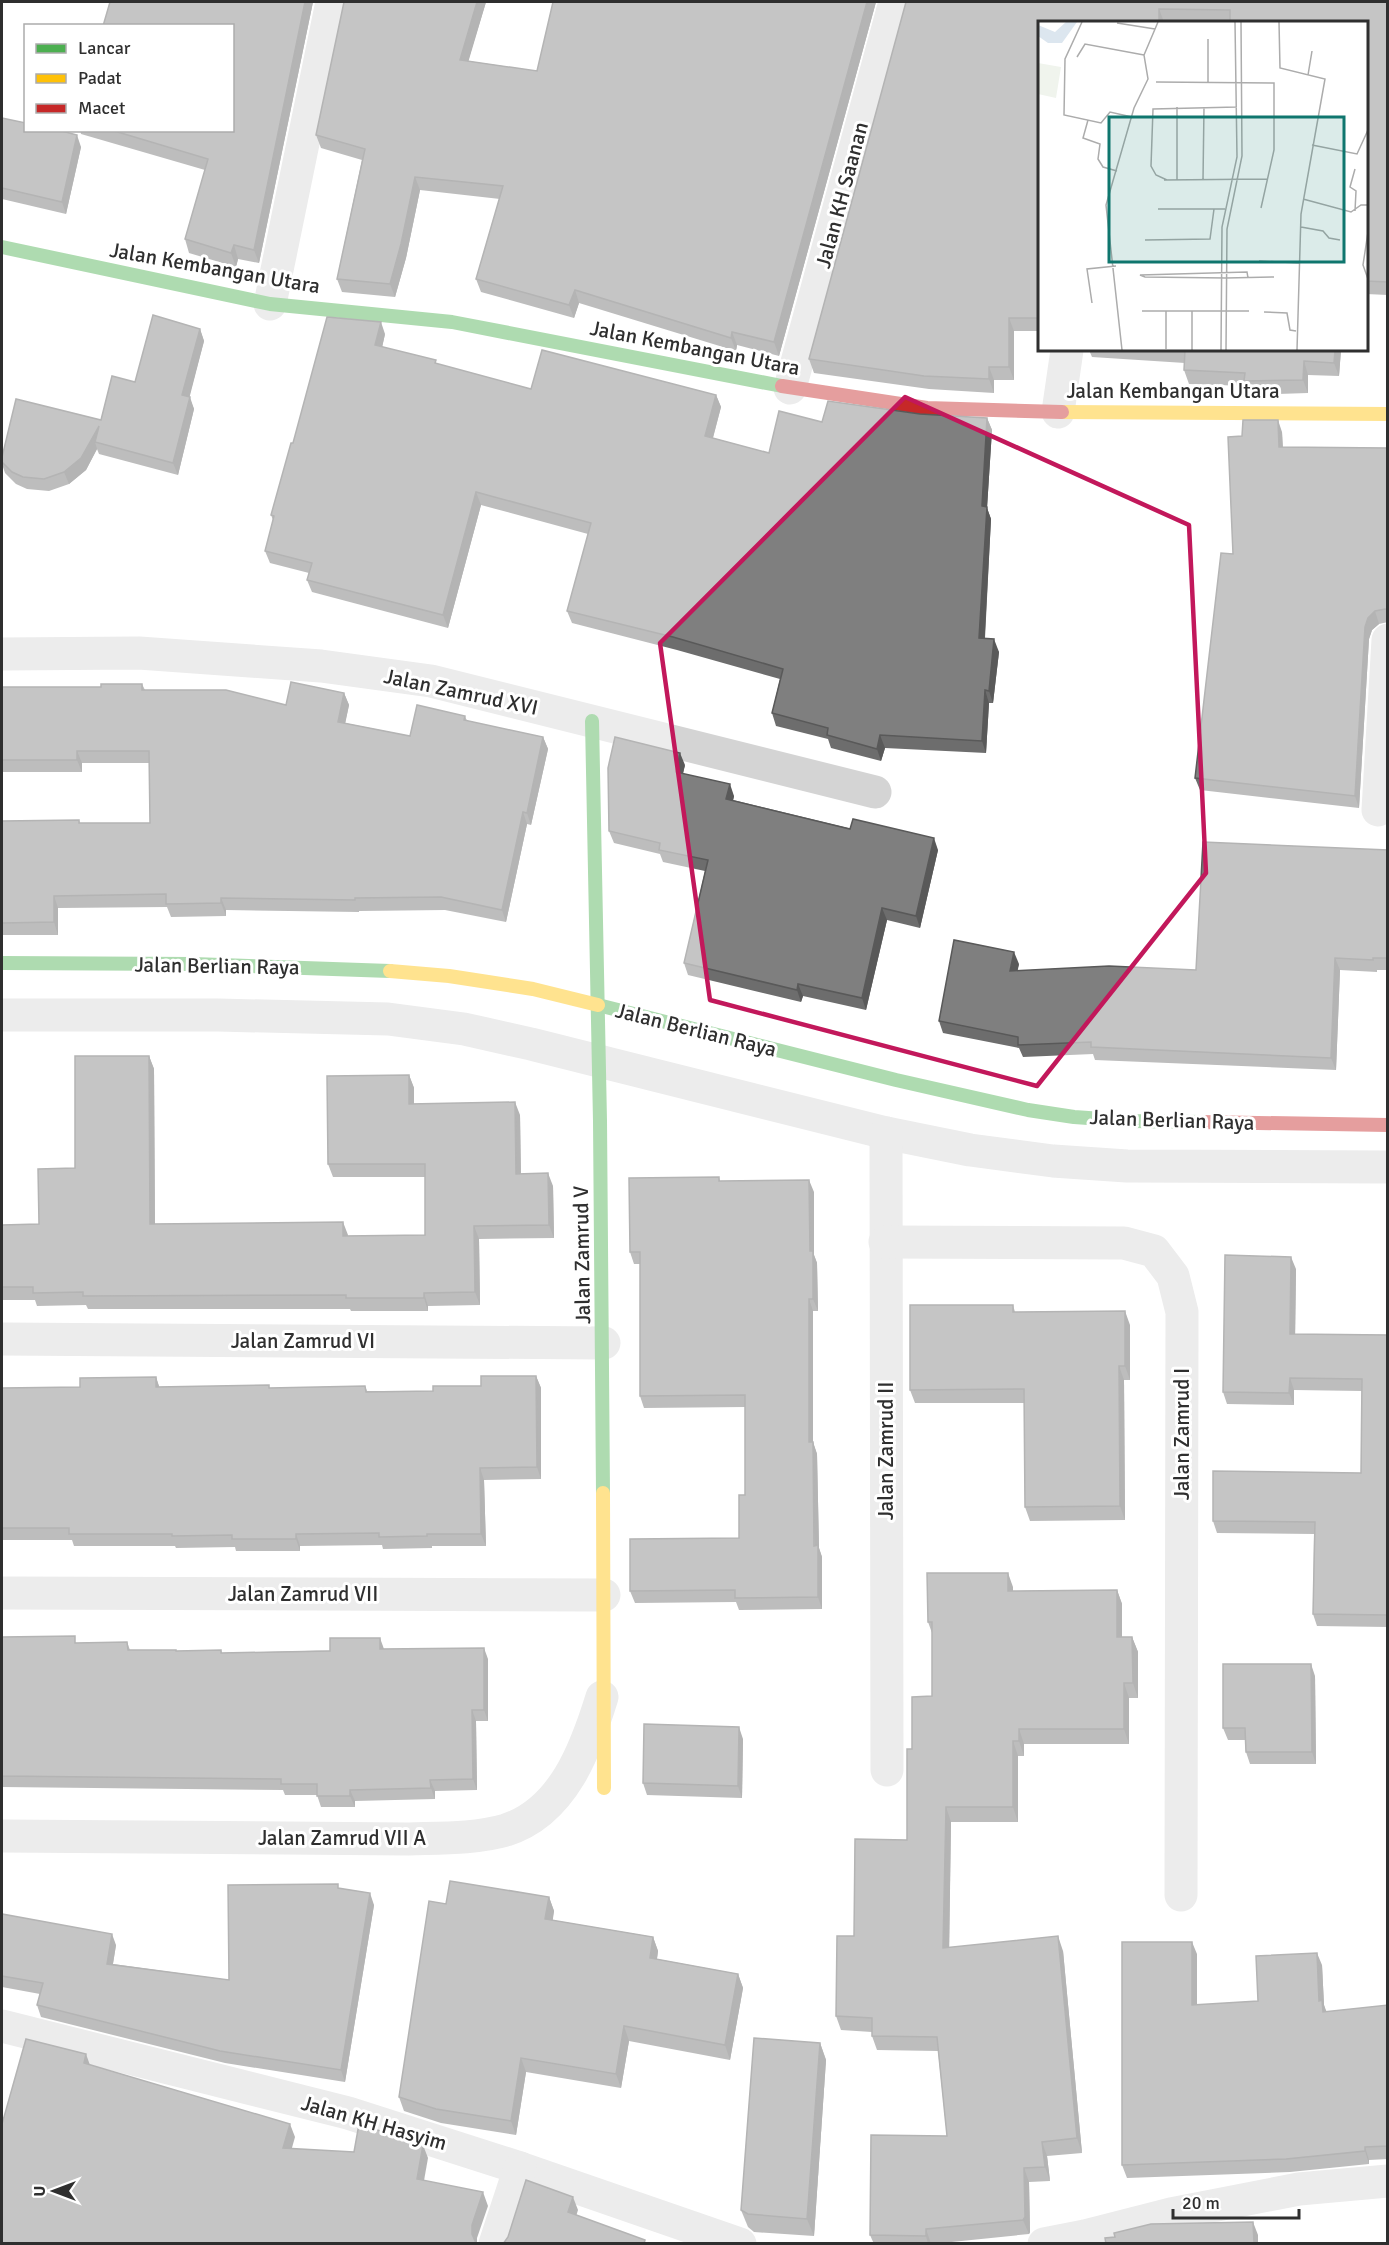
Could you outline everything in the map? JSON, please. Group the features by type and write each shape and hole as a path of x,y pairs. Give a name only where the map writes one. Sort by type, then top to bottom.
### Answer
{"street":[{"path":"270,304 332,2"},
{"name":"Jalan KH Saanan","path":"790,388 895,2"},
{"name":"Jalan Kembangan Utara","path":"2,247 270,304 452,322 790,388 927,408 1005,412 1388,414"},
{"path":"1058,412 1067,351"},
{"path":"1378,810 1388,640"},
{"name":"Jalan Zamrud XVI","path":"2,654 138,653 321,666 431,681 875,792"},
{"name":"Jalan Zamrud V","path":"592,721 600,1005 604,1343 604,1788"},
{"name":"Jalan Berlian Raya","path":"2,963 193,964 373,970 449,976 533,989 896,1080 1074,1118 1388,1125"},
{"path":"2,1015 218,1015 388,1019 464,1029 886,1133 970,1150 1053,1161 1138,1166 1388,1167"},
{"name":"Jalan Zamrud II","path":"886,1133 887,1770"},
{"name":"Jalan Zamrud I","path":"885,1242 1124,1243 1154,1251 1173,1276 1182,1312 1181,1895"},
{"name":"Jalan Zamrud VI","path":"2,1339 604,1343"},
{"name":"Jalan Zamrud VII","path":"2,1593 604,1595"},
{"name":"Jalan Zamrud VII A","path":"2,1836 409,1839 474,1836 506,1829 537,1814 556,1794 575,1767 592,1730 604,1691"},
{"name":"Jalan KH Hasyim","path":"2,2029 348,2113 520,2168 740,2244"},
{"path":"495,2244 520,2168"},
{"path":"1044,2244 1171,2214 1299,2189 1388,2181"}],"highlighted area":[{"path":"905,397 1189,525 1206,873 1037,1086 710,1000 660,643"}],"building":[{"path":"110,2 305,2 254,250 234,245 231,253 185,239 208,159 118,132 234,132 234,24 104,24"},
{"path":"344,2 477,2 460,60 537,71 553,2 867,2 774,342 732,332 731,338 575,290 569,305 476,279 503,186 415,177 390,284 337,279 365,149 316,135"},
{"path":"906,2 1388,2 1388,282 1368,281 1368,21 1230,21 1230,10 1159,9 1159,21 1038,21 1038,318 1009,318 1009,367 989,367 989,379 924,376 809,359"},
{"path":"2,118 24,123 24,132 66,132 77,135 62,202 2,188"},
{"path":"153,315 200,329 182,395 190,397 173,463 95,442 99,426 81,458 64,472 44,479 23,477 12,472 2,462 2,457 16,399 101,420 112,376 135,382"},
{"path":"327,317 381,322 375,345 436,360 435,363 531,389 542,350 716,395 705,436 769,453 779,411 822,422 828,401 920,414 987,418 982,506 987,507 979,638 994,639 989,691 985,690 982,741 880,735 877,749 827,735 828,728 772,713 783,669 673,637 567,611 591,523 476,492 443,615 307,580 312,563 265,551 274,516 271,515"},
{"path":"1185,351 1335,351 1334,363 1304,361 1303,380 1244,381 1245,373 1184,370"},
{"path":"1243,420 1278,420 1279,447 1388,448 1388,610 1375,611 1368,618 1365,627 1355,796 1195,778 1221,553 1233,554 1228,437 1242,436"},
{"path":"291,682 344,693 338,722 410,736 417,705 465,716 464,720 543,737 527,813 523,812 502,910 441,897 355,898 355,900 221,898 221,903 166,904 166,894 54,896 54,922 2,923 2,821 79,820 79,823 150,823 149,751 77,751 77,760 2,760 2,687 101,687 101,684 142,684 142,690 226,690 286,705"},
{"path":"615,737 680,753 676,772 730,784 726,799 850,829 853,819 934,838 916,916 882,908 862,998 798,984 797,990 684,963 708,860 659,850 660,843 609,831 608,768"},
{"path":"1203,842 1388,850 1388,958 1373,958 1373,960 1335,958 1331,1058 1091,1047 1091,1042 1018,1045 1018,1037 939,1021 954,940 1014,952 1010,971 1109,966 1196,970"},
{"path":"75,1056 149,1056 150,1224 343,1222 343,1236 425,1235 425,1164 328,1164 327,1076 409,1075 409,1104 515,1102 516,1174 548,1173 549,1225 474,1226 475,1292 424,1293 424,1298 346,1298 346,1295 83,1296 83,1292 33,1293 33,1287 2,1287 2,1225 39,1224 38,1169 75,1168"},
{"path":"719,1177 719,1181 809,1180 813,1299 809,1299 809,1442 813,1442 814,1546 818,1545 818,1597 735,1598 735,1590 630,1591 630,1539 739,1538 739,1495 745,1495 745,1395 640,1396 640,1252 630,1252 629,1178"},
{"path":"1225,1255 1291,1257 1290,1334 1388,1335 1388,1615 1313,1614 1315,1522 1213,1521 1213,1471 1361,1473 1362,1379 1290,1378 1289,1393 1223,1392"},
{"path":"910,1305 1013,1305 1013,1312 1125,1311 1125,1366 1119,1366 1120,1506 1025,1507 1024,1389 910,1390"},
{"path":"481,1376 536,1376 537,1467 480,1468 481,1534 379,1537 379,1533 296,1534 296,1539 232,1539 232,1535 69,1534 69,1528 2,1528 2,1388 80,1387 80,1378 156,1377 156,1387 365,1386 366,1392 433,1391 433,1386 481,1386"},
{"path":"927,1573 1008,1573 1008,1591 1117,1590 1117,1637 1132,1637 1133,1683 1124,1683 1124,1729 1019,1729 1019,1741 1013,1741 1013,1807 946,1807 943,1948 1058,1936 1077,2138 1042,2142 1045,2167 1024,2168 1025,2217 1023,2220 926,2229 926,2236 870,2235 871,2135 947,2136 937,2037 872,2036 872,2018 836,2016 837,1936 854,1936 855,1839 907,1840 907,1749 912,1749 912,1697 932,1696 932,1622 928,1622"},
{"path":"75,1636 75,1643 127,1642 128,1650 221,1650 221,1653 330,1651 330,1638 380,1638 380,1649 484,1648 484,1710 472,1710 473,1779 430,1780 431,1788 350,1790 350,1796 317,1796 317,1784 281,1784 281,1779 2,1776 2,1637"},
{"path":"1223,1664 1311,1664 1312,1752 1246,1752 1245,1728 1223,1728"},
{"path":"644,1724 739,1727 738,1786 643,1783"},
{"path":"450,1881 549,1897 545,1919 653,1937 650,1958 738,1974 725,2045 624,2026 616,2074 521,2058 511,2121 436,2109 399,2097 429,1901 446,1904"},
{"path":"338,1884 338,1888 370,1893 341,2070 220,2051 37,2005 43,1983 2,1976 2,1914 112,1934 107,1964 229,1980 228,1885"},
{"path":"1122,1942 1192,1942 1192,2005 1258,2001 1256,1956 1317,1953 1319,2001 1322,2000 1323,2012 1388,2005 1388,2146 1365,2147 1365,2151 1286,2159 1122,2165"},
{"path":"754,2038 820,2043 807,2219 748,2214 741,2210"},
{"path":"26,2039 86,2054 84,2063 290,2124 283,2148 354,2152 359,2124 423,2145 417,2179 483,2192 472,2225 472,2234 477,2244 2,2244 2,2124"},
{"path":"526,2180 573,2197 568,2212 645,2240 644,2244 503,2244 508,2237"},
{"path":"1253,2222 1254,2244 1106,2244 1105,2238 1115,2237 1114,2233 1151,2224"}],"traffic: fast":[{"path":"2,247 270,304 452,322 782,386"},
{"path":"592,721 600,1121 603,1493"},
{"path":"2,963 193,964 390,971"},
{"path":"598,1005 896,1080 1028,1110 1074,1117 1131,1121 1200,1122"}],"traffic: slow":[{"path":"1062,412 1388,414"},
{"path":"390,971 449,976 533,989 598,1005"},
{"path":"603,1493 604,1788"}],"traffic: jam":[{"path":"782,386 927,408 1062,412"},
{"path":"1200,1122 1388,1125"}]}
